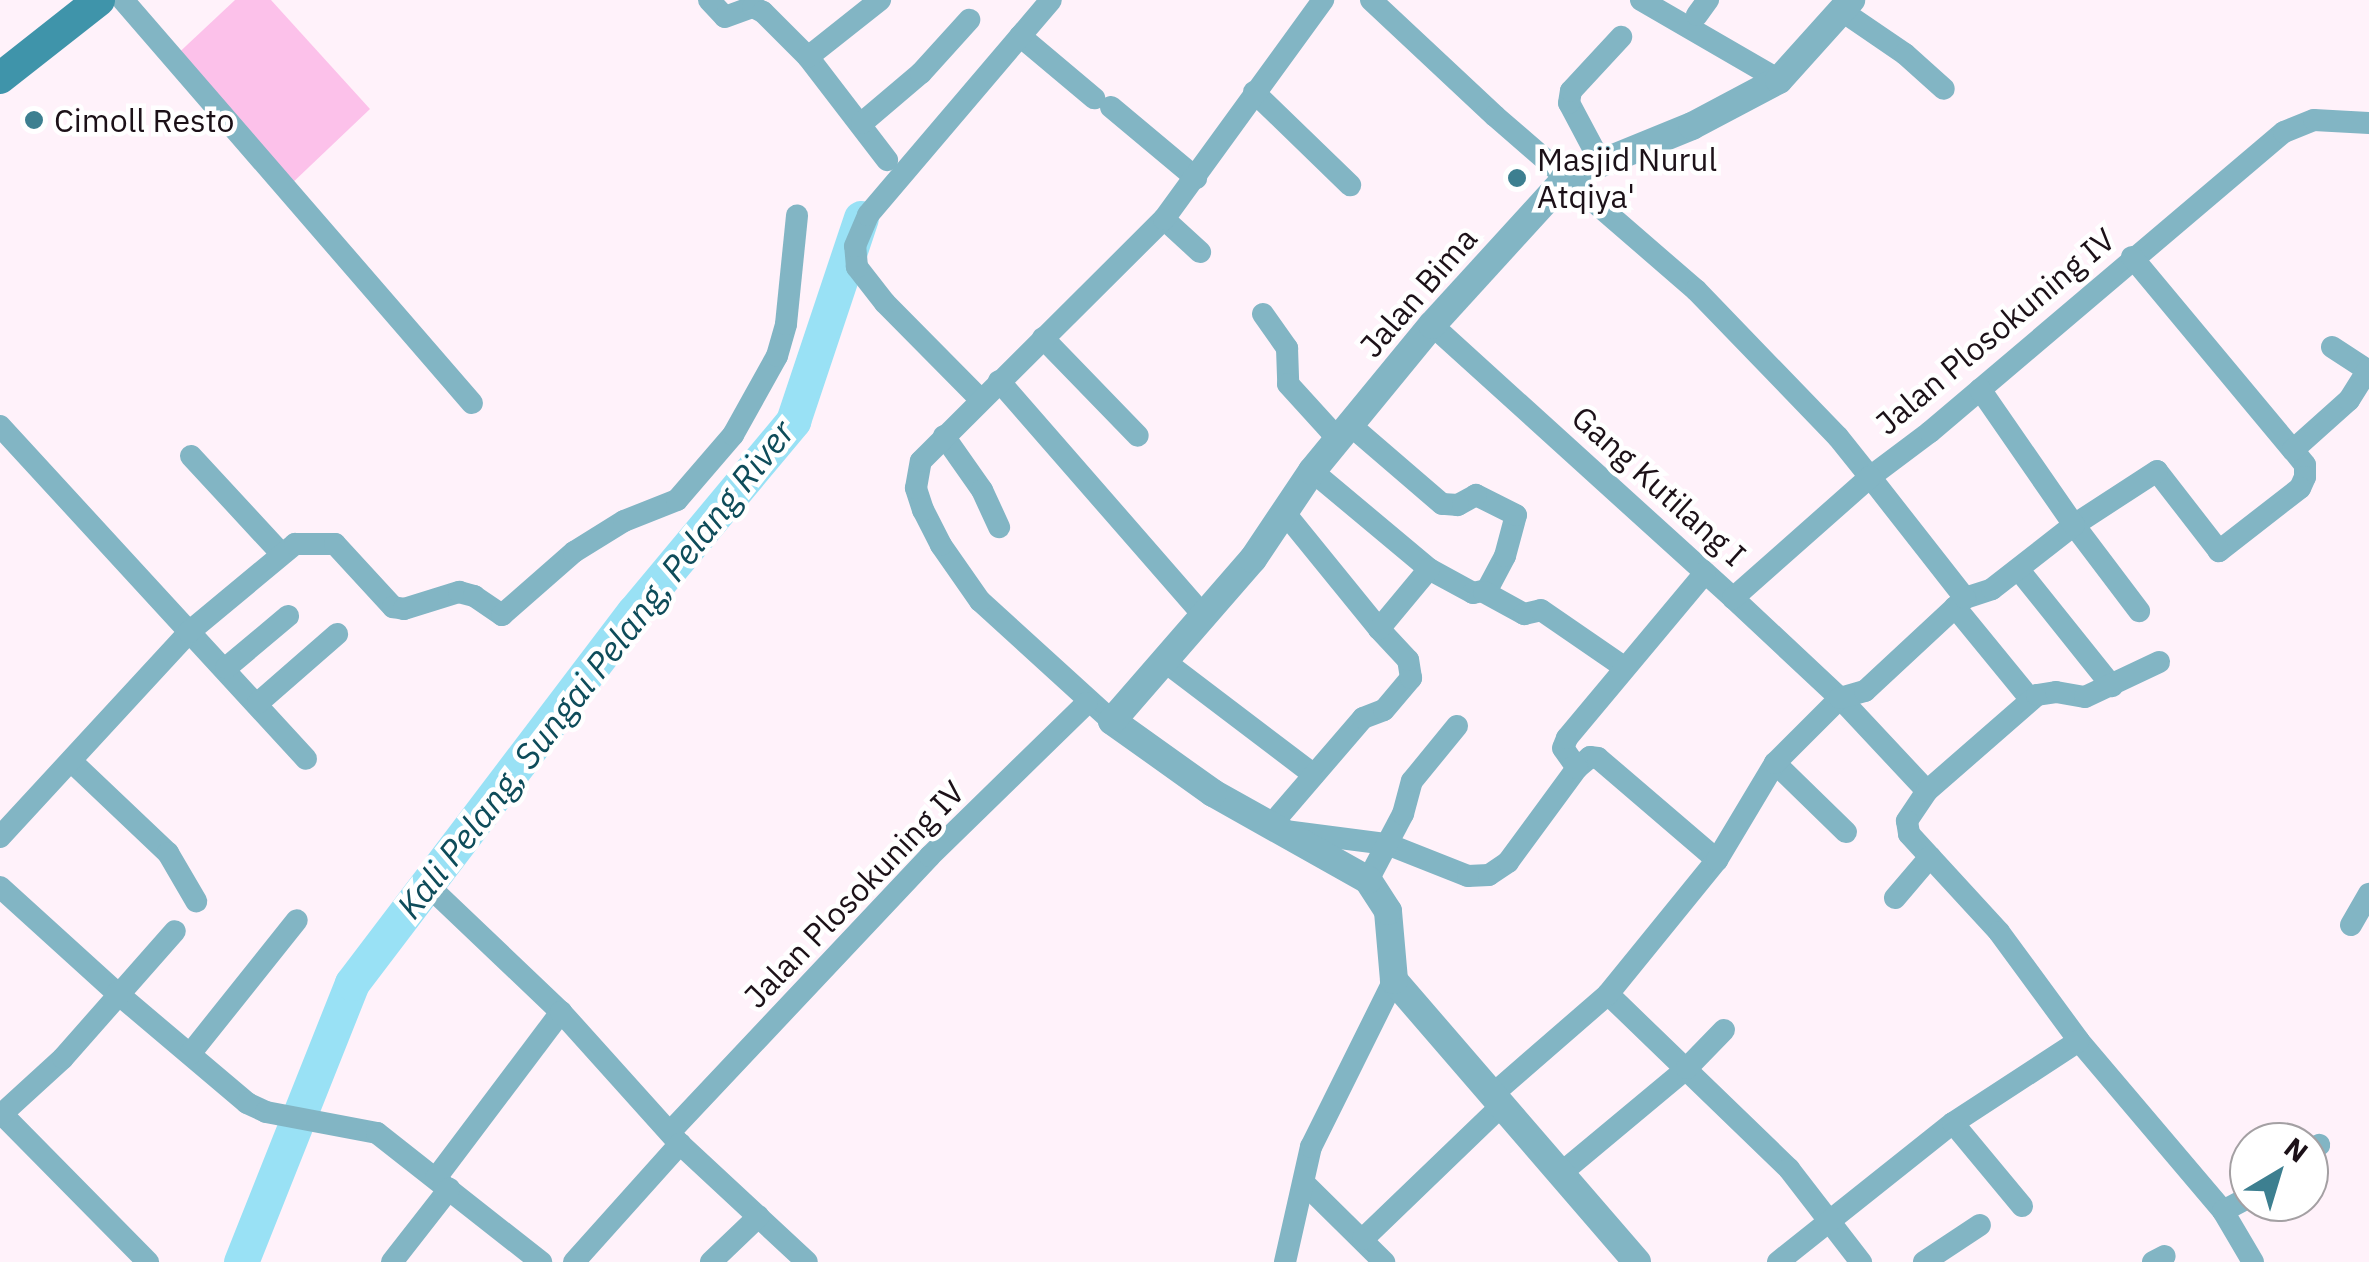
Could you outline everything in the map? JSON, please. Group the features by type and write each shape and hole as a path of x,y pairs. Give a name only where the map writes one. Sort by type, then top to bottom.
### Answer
{"main road":[{"path":"0,78 100,0"}],"street":[{"path":"123,0 472,403"},
{"path":"709,0 726,17 752,7 763,12 830,83 887,160"},
{"path":"810,60 880,0"},
{"path":"980,400 884,303 857,267 855,246 868,215 1052,0"},
{"path":"1323,0 1164,220 921,461 916,488 941,545 980,601 1087,703 1167,763 1276,828 1380,857 1468,876 1489,875 1508,862 1577,768 1590,757 1598,758 1717,860"},
{"name":"Jalan Plosokuning IV","path":"1372,0 1710,303 1838,436 1870,477 2284,132 2314,120 2369,123"},
{"path":"1641,0 1779,80"},
{"path":"1846,6 1944,89"},
{"name":"Jalan Bima","path":"1112,721 1253,559 1312,471 1432,325 1567,177 1692,126 1779,80 1846,6"},
{"path":"862,123 921,73 969,20"},
{"path":"1020,36 1196,178"},
{"path":"1602,165 1569,103 1572,92 1621,38"},
{"path":"1254,92 1350,185"},
{"path":"0,837 189,632 280,552 307,542 335,544 393,607 404,608 459,592 474,596 496,614 514,608 574,552 624,520 677,500 733,435 756,401 777,356 786,324 797,216"},
{"path":"1164,220 1200,252"},
{"path":"1363,1239 1496,1100 1608,994 1717,860 1774,763 1840,698 1865,690 1960,603 1992,589 2074,526 2157,471 2219,551 2300,488 2305,465 2132,257"},
{"path":"1263,314 1287,348 1288,384 1344,432 1442,504 1458,505 1476,495 1516,515 1504,556 1484,592"},
{"name":"Gang Kutilang I","path":"1432,325 1734,598 1840,698 1927,791"},
{"path":"1043,338 1138,436"},
{"path":"2294,450 2349,400 2368,371 2332,346"},
{"path":"1000,381 1205,617"},
{"path":"1980,389 2074,526 2140,611"},
{"path":"0,426 306,758"},
{"path":"944,436 982,490 999,527"},
{"path":"191,456 280,552"},
{"path":"1312,471 1429,569 1524,614 1541,610 1624,667"},
{"path":"1734,598 1870,477 2031,700"},
{"path":"1276,828 1314,774 1363,718 1384,710 1411,678 1408,660 1284,512"},
{"path":"1379,630 1429,569"},
{"path":"2020,570 2112,686"},
{"path":"1577,768 1564,748 1567,738 1705,572"},
{"path":"226,668 288,616"},
{"path":"258,703 336,634"},
{"path":"1164,661 1314,774"},
{"path":"2160,662 2085,698 2046,692 2031,700 1927,791 1906,822 1909,834 1998,932 2079,1041 2223,1211 2253,1262"},
{"name":"Jalan Plosokuning IV","path":"574,1262 675,1138 930,856 1087,703"},
{"path":"1285,1262 1306,1185 1311,1147 1394,980 1380,857 1403,814 1412,781 1457,726"},
{"path":"71,761 168,853 196,901"},
{"path":"1774,763 1846,832"},
{"path":"1276,828 1380,857"},
{"path":"1895,898 1930,856"},
{"path":"0,886 117,994 247,1103 266,1112 377,1133 541,1262"},
{"path":"2351,925 2369,894"},
{"path":"438,895 562,1012 675,1138 759,1216 796,1259"},
{"path":"190,1054 297,920"},
{"path":"148,1262 1,1112 63,1058 174,931"},
{"path":"1394,980 1638,1262"},
{"path":"1608,994 1790,1169 1861,1262"},
{"path":"392,1262 562,1012"},
{"path":"1560,1174 1687,1068 1724,1030"},
{"path":"1778,1262 1954,1123 2079,1041"},
{"path":"1954,1123 2022,1206"},
{"path":"1306,1185 1384,1262"},
{"path":"2223,1211 2229,1208"},
{"path":"711,1262 759,1216"},
{"path":"1924,1262 1980,1225"}],"shaded area":[{"path":"235,0 271,0 370,109 288,187 171,60"}],"waterway":[{"name":"Kali Pelang, Sungai Pelang, Pelang River","path":"241,1262 352,983 634,612 793,421 861,218"}],"place":[{"name":"Cimoll Resto","path":"34,120"},
{"name":"Masjid Nurul Atqiya'","path":"1517,178"}]}
